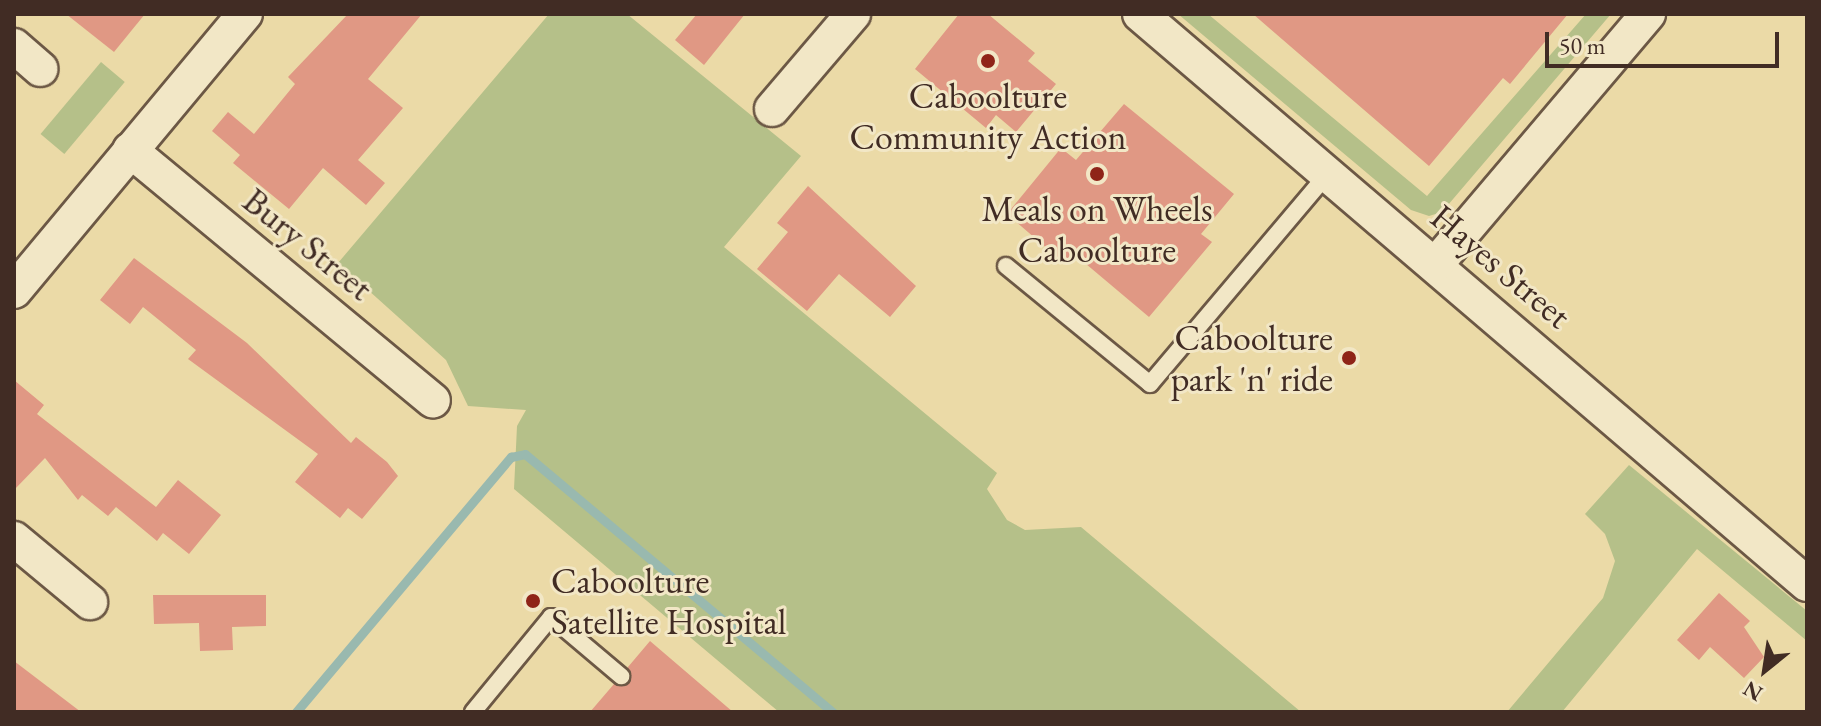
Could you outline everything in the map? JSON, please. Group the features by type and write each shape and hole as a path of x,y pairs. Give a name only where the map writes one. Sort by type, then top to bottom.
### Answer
{"street":[{"path":"14,291 245,14"},
{"path":"772,109 853,14"},
{"name":"Hayes Street","path":"1140,14 1330,171 1807,584"},
{"path":"1436,264 1648,14"},
{"path":"14,46 40,69"},
{"name":"Bury Street","path":"130,150 433,401"},
{"path":"14,539 90,602"}],"lane":[{"path":"1006,266 1150,384 1330,171"},
{"path":"473,712 551,617 621,676"}],"green space":[{"path":"549,14 627,14 801,156 724,247 997,473 987,489 1007,520 1025,530 1081,527 1301,712 779,712 514,489 517,426 526,410 468,406 446,360 338,263"},
{"path":"1178,14 1208,14 1427,196 1586,14 1611,14 1442,212 1429,216 1411,210"},
{"path":"101,62 125,82 64,154 41,134"},
{"path":"1629,465 1807,611 1807,641 1697,549 1562,712 1507,712 1603,598 1615,561 1605,534 1585,514"}],"building":[{"path":"66,14 145,14 114,52"},
{"path":"348,14 422,14 368,79 403,108 358,160 385,183 366,205 323,168 289,209 233,163 240,155 212,131 228,112 254,134 295,84 288,77"},
{"path":"697,14 745,14 704,65 675,40"},
{"path":"959,14 988,14 1035,53 1028,61 1056,84 1016,132 996,115 986,128 915,69"},
{"path":"1253,14 1568,14 1510,84 1503,78 1429,166"},
{"path":"1124,104 1234,194 1201,234 1212,242 1149,317 1073,253 1064,263 1007,214 1061,148 1076,160"},
{"path":"808,186 916,286 890,317 839,274 807,311 757,269 788,232 777,223"},
{"path":"134,258 247,343 351,443 356,437 387,462 398,476 362,519 348,508 340,518 295,482 318,454 188,359 196,350 143,307 130,324 100,300"},
{"path":"14,380 44,405 37,414 156,507 178,480 221,515 189,554 163,533 157,541 116,507 108,516 82,495 78,500 45,458 14,490"},
{"path":"1719,593 1750,621 1744,627 1764,657 1744,678 1710,647 1699,660 1677,640"},
{"path":"153,595 266,595 266,626 232,627 233,650 200,651 199,623 154,624"},
{"path":"650,641 733,712 590,712 614,684 629,684 628,667"},
{"path":"14,661 81,712 14,712"}],"waterway":[{"path":"296,712 511,457 525,454 833,712"}],"place":[{"name":"Caboolture Community Action","path":"988,61"},
{"name":"Meals on Wheels Caboolture","path":"1097,174"},
{"name":"Caboolture park 'n' ride","path":"1349,358"},
{"name":"Caboolture Satellite Hospital","path":"533,601"}]}
